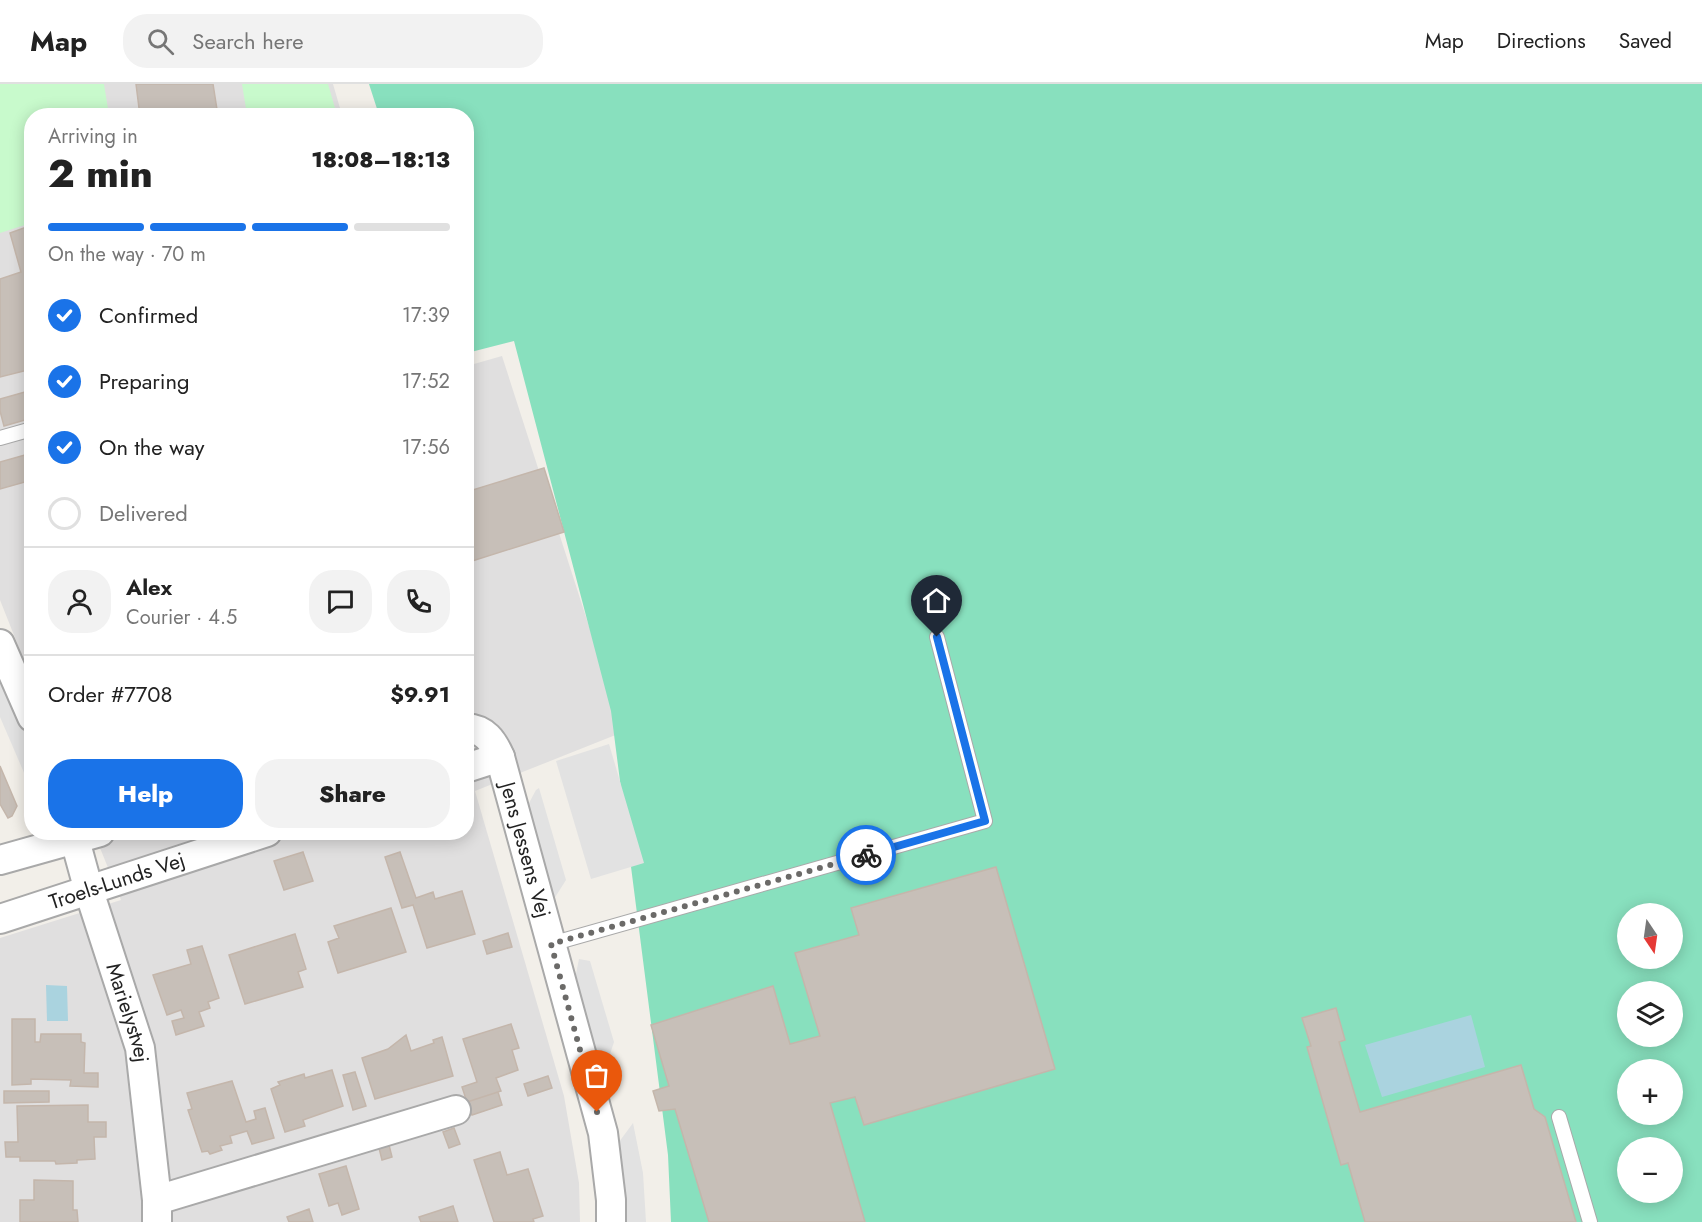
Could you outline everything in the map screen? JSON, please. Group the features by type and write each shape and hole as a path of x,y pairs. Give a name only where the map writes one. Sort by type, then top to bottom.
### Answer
{"street":[{"path":"0,644 24,699"},
{"path":"474,729 492,739 500,757 474,765"},
{"name":"Jens Jessens Vej","path":"500,757 603,1133 612,1222"},
{"path":"0,860 67,840"},
{"name":"Marielystvej","path":"84,840 89,891 140,1048 157,1211 456,1110"},
{"name":"Troels-Lunds Vej","path":"0,919 243,840"}],"lane":[{"path":"0,438 24,431"},
{"path":"551,944 985,821 937,637"},
{"path":"1558,1117 1590,1222"}],"shaded area":[{"path":"0,84 333,84 340,108 24,108 24,660 0,600"},
{"path":"502,356 623,732 475,791 564,1096 579,1183 580,1222 0,1222 0,938 121,900 97,840 474,840 474,364"},
{"path":"0,668 24,724 24,773 0,717"},
{"path":"609,744 644,863 591,879 556,761"},
{"path":"539,788 566,880 554,899 528,805"},
{"path":"579,959 590,961 614,1042 608,1060 597,1057 575,979"},
{"path":"633,1123 643,1173 646,1222 627,1222 619,1142"}],"green space":[{"path":"0,84 104,84 108,108 24,108 24,225 0,233"},
{"path":"242,84 328,84 335,108 246,108"},
{"path":"369,84 1702,84 1702,1222 671,1222 668,1155 611,711 514,341 474,351 474,108 377,108"}],"water":[{"path":"46,985 67,986 68,1021 47,1021"},
{"path":"1471,1015 1485,1067 1382,1097 1365,1045"}],"building":[{"path":"136,84 213,84 217,108 139,108"},
{"path":"24,228 24,371 0,377 0,279 21,272 10,233"},
{"path":"24,392 24,420 4,426 0,399"},
{"path":"24,455 24,482 0,489 0,462"},
{"path":"544,468 564,532 474,560 474,490"},
{"path":"0,766 17,806 12,816 8,818 0,804"},
{"path":"303,852 313,881 284,890 274,861"},
{"path":"400,852 416,898 433,892 435,899 462,891 475,934 427,948 413,905 402,908 385,857"},
{"path":"996,867 1055,1069 864,1125 855,1097 830,1103 865,1222 709,1222 675,1109 659,1111 653,1091 669,1086 651,1025 773,986 790,1044 820,1036 795,953 859,935 851,908"},
{"path":"391,908 406,952 338,973 328,942 339,938 334,926"},
{"path":"508,933 512,947 487,954 483,941"},
{"path":"295,934 306,969 298,972 303,987 245,1004 229,955"},
{"path":"202,946 219,998 208,1002 210,1008 199,1012 204,1026 176,1035 172,1021 184,1018 181,1010 167,1015 153,975 191,964 187,950"},
{"path":"1336,1008 1345,1040 1339,1042 1360,1112 1521,1065 1534,1109 1545,1117 1576,1222 1365,1222 1348,1163 1341,1165 1307,1047 1311,1046 1302,1018"},
{"path":"12,1019 35,1019 35,1042 40,1042 41,1034 81,1034 81,1042 85,1043 84,1073 98,1073 98,1087 70,1086 71,1080 31,1079 31,1084 12,1085"},
{"path":"511,1024 519,1048 512,1050 518,1070 496,1078 501,1091 467,1102 462,1087 477,1082 463,1039"},
{"path":"406,1035 411,1051 434,1043 433,1040 442,1037 453,1076 375,1099 362,1058 388,1049"},
{"path":"332,1070 343,1106 303,1120 305,1126 285,1132 271,1089 280,1085 278,1082 304,1074 305,1078"},
{"path":"355,1072 366,1106 353,1110 343,1075"},
{"path":"548,1076 552,1088 528,1096 524,1084"},
{"path":"232,1081 246,1122 256,1119 254,1111 265,1108 274,1138 252,1144 247,1131 230,1136 232,1143 220,1146 222,1150 210,1154 208,1151 202,1152 188,1110 192,1109 187,1093"},
{"path":"4,1091 49,1091 49,1102 4,1103"},
{"path":"498,1092 502,1105 472,1115 467,1102"},
{"path":"88,1105 88,1122 106,1122 106,1137 94,1137 95,1159 56,1164 55,1161 20,1161 20,1157 6,1157 5,1142 18,1142 17,1106"},
{"path":"454,1128 460,1144 449,1148 443,1132"},
{"path":"389,1145 392,1157 382,1160 379,1148"},
{"path":"500,1152 507,1175 528,1169 543,1216 533,1219 534,1222 494,1222 474,1160"},
{"path":"346,1166 359,1209 342,1215 338,1203 329,1206 319,1174"},
{"path":"34,1180 73,1181 73,1210 77,1210 78,1222 20,1222 20,1200 34,1200"},
{"path":"453,1206 458,1222 421,1222 419,1217"},
{"path":"309,1209 313,1222 289,1222 287,1217"}],"way so far":[{"path":"597,1112 551,944 866,855"}],"route":[{"path":"866,855 985,821 937,637"}]}
